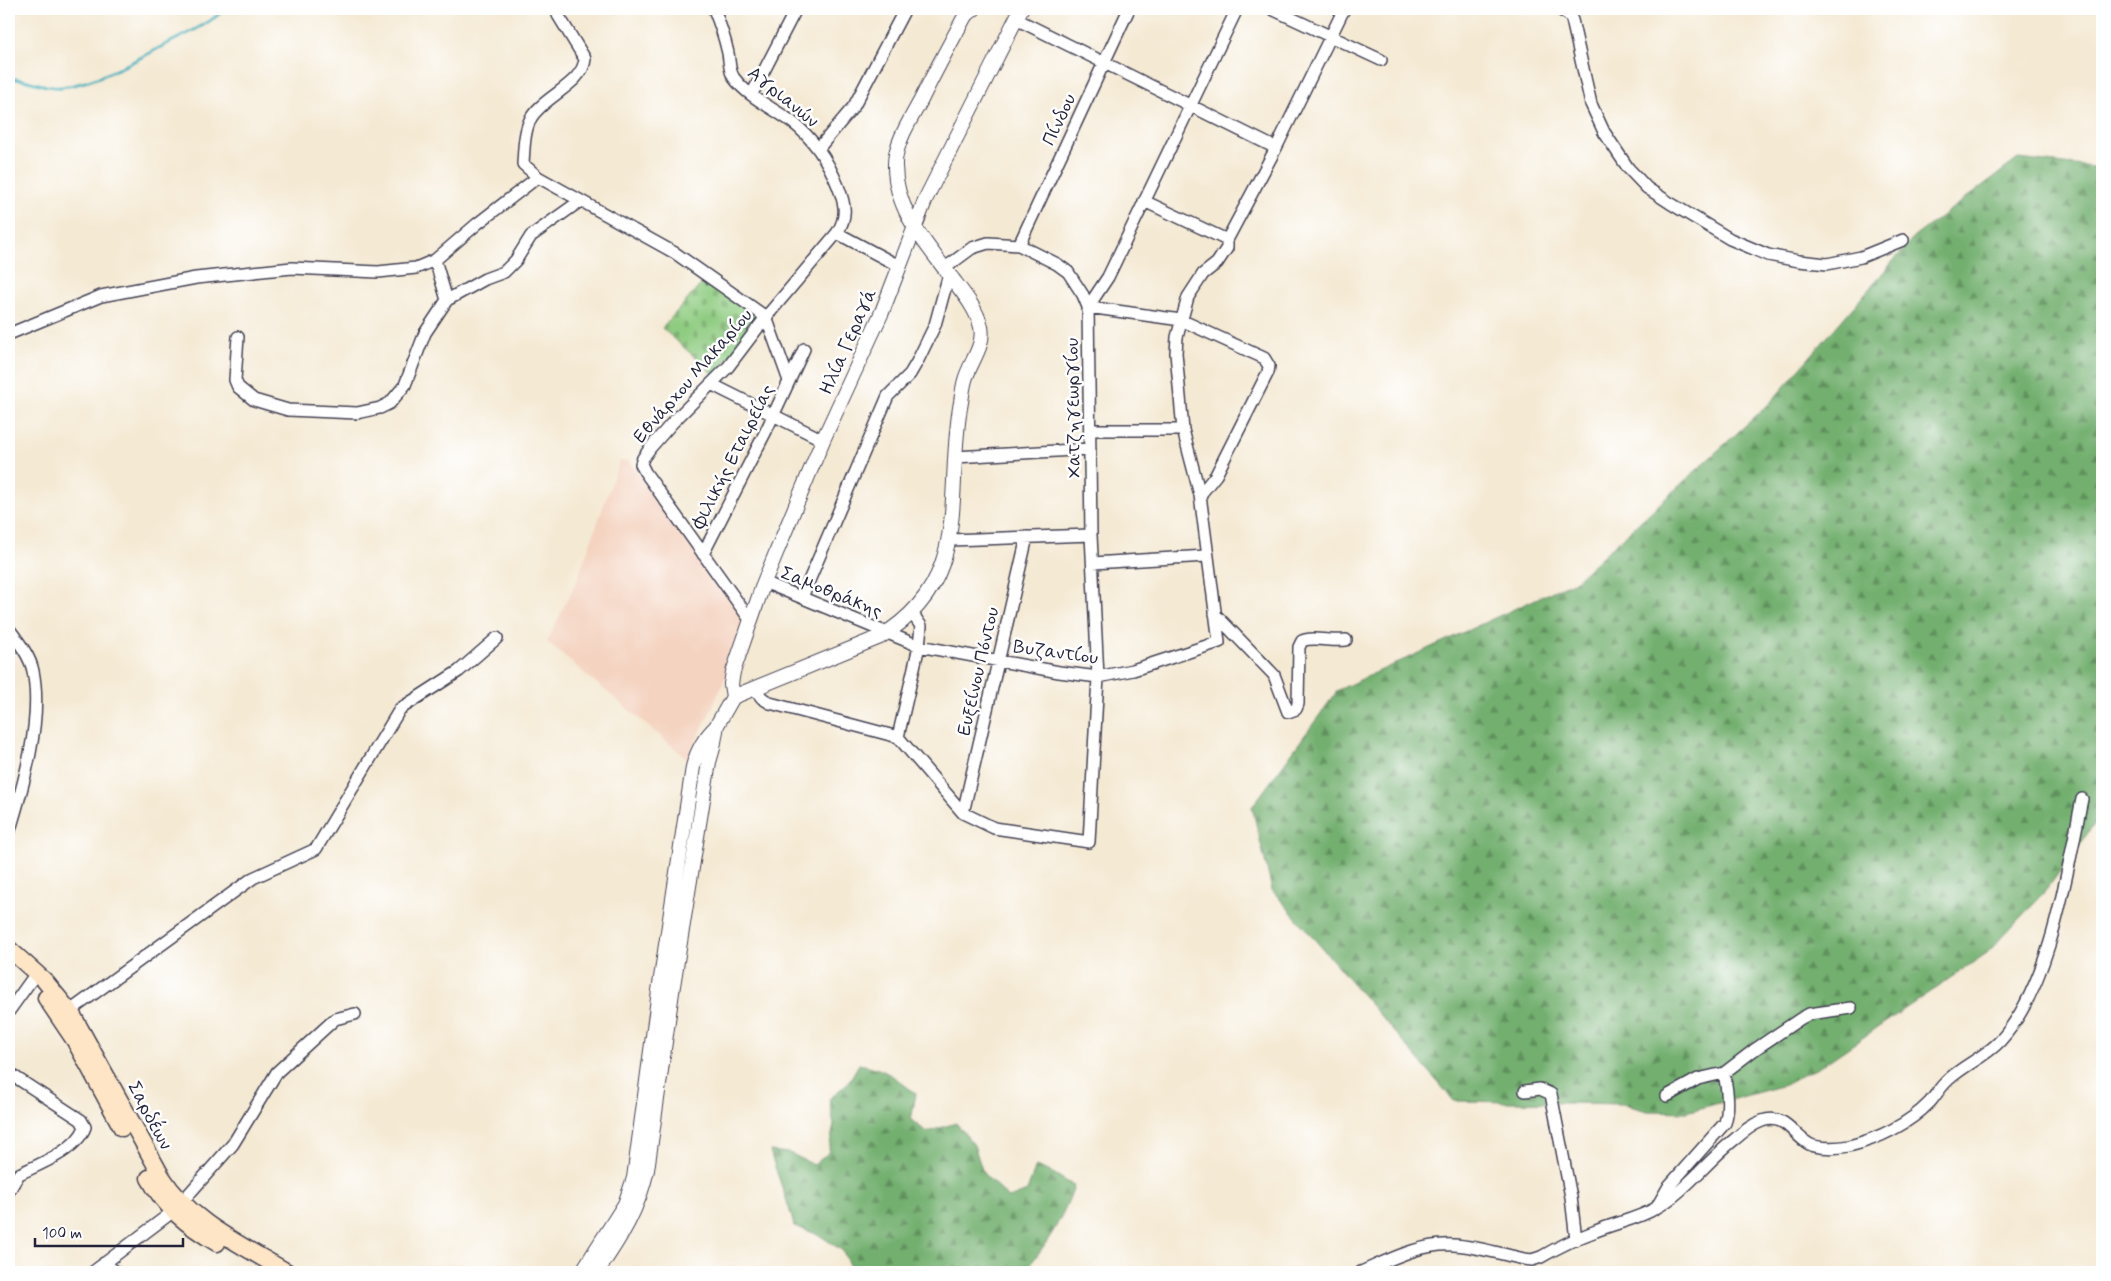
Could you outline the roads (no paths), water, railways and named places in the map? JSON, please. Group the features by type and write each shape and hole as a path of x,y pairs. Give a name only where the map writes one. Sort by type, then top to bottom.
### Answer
{"main road":[{"name":"Σαρδέων","path":"9,948 34,976 70,1011 85,1034 170,1189 188,1209 206,1223 287,1272"},
{"name":"Σαρδέων","path":"9,962 34,976 75,1041 164,1201 192,1228 268,1272"}],"street":[{"name":"Αγριανών","path":"714,9 727,47 732,74 752,94 793,123 818,149 831,170 844,201 846,212 844,222 837,233"},
{"path":"752,94 796,9"},
{"path":"818,149 854,106 905,9"},
{"path":"582,1272 625,1204 634,1178 659,991 696,754 702,743 717,725 733,697 886,633 912,613 925,598 933,584 950,540 958,418 964,381 979,349 982,336 981,326 947,271 914,227 897,190 894,164 906,128 965,16 974,9"},
{"name":"Πίνδου","path":"1019,245 1129,9"},
{"path":"1088,307 1108,277 1236,9"},
{"path":"1272,9 1380,60"},
{"path":"1344,9 1276,148 1227,240 1227,248 1217,263 1203,274 1188,297 1177,337 1176,353 1183,430 1200,495 1206,556 1215,614 1274,675 1288,712 1296,709 1298,704 1299,647 1302,641 1312,638 1331,642 1346,640"},
{"path":"1559,9 1569,15 1572,20 1591,104 1604,132 1628,168 1648,188 1670,203 1730,239 1768,254 1799,261 1827,264 1861,257 1903,240"},
{"path":"1018,14 1104,63 1276,148"},
{"name":"Ηλία Γεραγά","path":"733,697 731,684 733,672 764,582 823,440 882,312 926,198 1018,14"},
{"path":"558,15 585,59 584,67 581,73 555,94 531,118 523,164 538,177 675,253 766,318"},
{"path":"9,334 101,296 196,278 292,268 378,272 416,268 434,260 490,213 538,177"},
{"path":"238,337 235,380 238,387 254,400 288,410 368,412 390,403 398,395 405,385 425,333 448,300 485,279 504,272 516,260 531,236 580,201"},
{"path":"1144,201 1227,240"},
{"path":"837,233 899,266"},
{"name":"Εθνάρχου Μακαρίου","path":"751,621 641,464 643,458 667,428 728,366 837,233"},
{"path":"802,597 888,396 910,374 935,325 947,271 972,248 988,243 1019,245 1068,272 1080,289 1088,307"},
{"path":"434,260 448,300"},
{"path":"1088,307 1181,320 1264,358 1269,366 1265,378 1216,475 1200,495"},
{"name":"Χατζηγεωργίου","path":"963,813 994,828 1089,842 1098,677 1091,534 1088,307"},
{"name":"Φιλικής Εταιρείας","path":"703,554 774,415 789,381 766,318"},
{"path":"789,381 804,349"},
{"path":"711,384 823,440"},
{"path":"1090,430 1183,430"},
{"path":"955,457 1090,449"},
{"path":"950,540 1091,534"},
{"name":"Ευξείνου Πόντου","path":"963,813 1027,537"},
{"path":"1093,563 1206,556"},
{"name":"Σαμοθράκης","path":"764,582 886,633"},
{"path":"898,738 919,646 921,626 912,613"},
{"name":"Βυζαντίου","path":"886,633 919,646 1059,672 1098,677 1133,670 1219,642 1215,614"},
{"path":"9,628 33,670 35,691 30,752 9,833"},
{"path":"70,1011 254,878 316,849 400,709 459,671 497,638"},
{"path":"755,689 762,698 770,702 898,738 963,813"},
{"path":"597,1272 630,1221 641,1197 648,1170 673,982 709,762 714,748 717,725"},
{"path":"1361,1272 1402,1255 1431,1247 1452,1245 1532,1260 1656,1208 1671,1198 1717,1152 1756,1123 1773,1119 1784,1122 1811,1145 1847,1147 1868,1140 1910,1119 1929,1102 1946,1081 1998,1043 2008,1031 2024,1003 2046,955 2064,888 2082,799"},
{"path":"9,1012 34,976"},
{"path":"1667,1096 1698,1079 1724,1073 1754,1050 1809,1014 1851,1008"},
{"path":"188,1195 233,1144 277,1072 335,1019 355,1014"},
{"path":"9,1073 81,1120 85,1127 82,1135 72,1146 19,1174 9,1191"},
{"path":"1656,1208 1669,1186 1725,1123 1728,1115 1724,1073"},
{"path":"1525,1091 1540,1088 1551,1094 1571,1197 1576,1240"},
{"path":"9,1167 19,1174"},
{"path":"93,1272 167,1216"},
{"path":"104,1263 116,1272"}],"waterway":[{"path":"9,79 61,87 100,77 195,29 225,9"}]}
